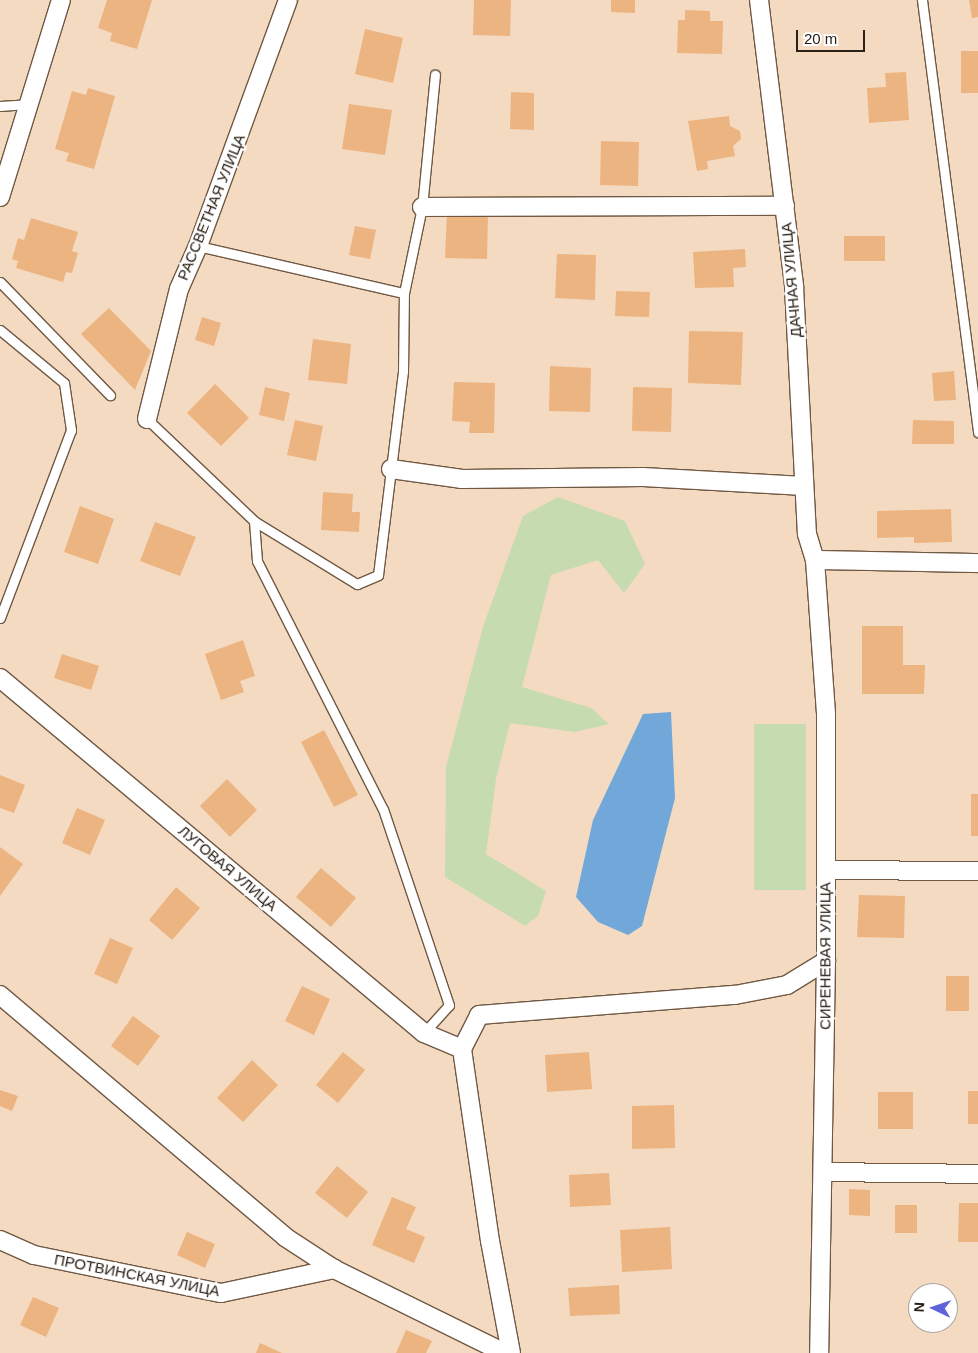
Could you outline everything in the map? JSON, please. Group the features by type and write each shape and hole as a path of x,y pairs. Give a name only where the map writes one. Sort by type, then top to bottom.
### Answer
{"street":[{"path":"0,197 60,0"},
{"name":"РАССВЕТНАЯ УЛИЦА","path":"147,419 179,289 198,246 288,0"},
{"name":"ДАЧНАЯ УЛИЦА","path":"759,0 794,287 806,534 815,560"},
{"path":"422,207 785,206"},
{"path":"391,469 462,479 643,477 804,486"},
{"path":"815,560 978,564"},
{"name":"СИРЕНЕВАЯ УЛИЦА","path":"815,560 826,715 826,961 819,1353"},
{"name":"ЛУГОВАЯ УЛИЦА","path":"0,678 424,1033 462,1049"},
{"path":"826,870 978,871"},
{"path":"511,1353 490,1242 462,1049 479,1015 735,995 787,985 826,961"},
{"path":"0,995 285,1237 334,1269 505,1353"},
{"path":"822,1172 978,1174"},
{"name":"ПРОТВИНСКАЯ УЛИЦА","path":"0,1240 34,1255 221,1293 334,1269"}],"lane":[{"path":"922,0 978,432"},
{"path":"147,419 254,521 357,584 378,576 403,371 404,293 422,207 435,75"},
{"path":"0,106 27,104"},
{"path":"198,246 404,293"},
{"path":"0,282 110,395"},
{"path":"0,330 64,383 71,430 0,618"},
{"path":"254,521 257,561 383,810 390,828 448,1005 424,1033"}],"green space":[{"path":"558,497 625,521 645,564 624,593 598,560 551,575 522,687 591,708 609,724 575,732 510,723 496,779 486,854 546,891 538,916 525,926 445,877 446,767 483,627 523,516"},
{"path":"754,724 806,724 806,890 754,890"}],"water":[{"path":"671,712 675,798 642,926 628,935 598,922 576,897 593,820 643,714"}],"building":[{"path":"107,0 152,0 137,49 110,41 112,33 98,28"},
{"path":"474,0 511,0 510,36 473,35"},
{"path":"611,0 635,0 635,13 611,12"},
{"path":"969,0 978,0 978,17 972,18"},
{"path":"685,10 710,11 710,21 723,21 722,54 677,53 678,20 685,20"},
{"path":"365,29 403,38 393,83 355,74"},
{"path":"961,51 978,51 978,93 961,93"},
{"path":"906,72 909,120 869,123 867,88 886,87 885,73"},
{"path":"88,88 115,96 94,169 66,161 69,153 55,149 72,91 86,95"},
{"path":"511,92 534,93 534,130 510,129"},
{"path":"349,104 392,110 385,155 342,149"},
{"path":"729,116 730,126 740,131 741,139 733,146 735,156 707,161 708,169 697,171 688,121"},
{"path":"601,141 639,142 638,186 600,185"},
{"path":"447,213 488,214 487,259 445,258"},
{"path":"31,218 78,232 72,251 78,253 72,273 66,272 63,282 16,268 18,261 12,259 18,238 24,240"},
{"path":"355,226 376,230 370,259 349,255"},
{"path":"844,236 885,236 885,261 844,261"},
{"path":"745,249 746,267 733,268 734,287 695,288 693,252"},
{"path":"557,254 596,255 595,300 555,298"},
{"path":"616,291 650,292 649,317 615,316"},
{"path":"109,308 151,351 135,390 81,334"},
{"path":"202,317 221,323 214,346 195,340"},
{"path":"689,331 743,332 741,385 688,383"},
{"path":"313,339 351,344 347,384 308,380"},
{"path":"550,366 591,368 590,412 549,411"},
{"path":"954,371 956,400 934,401 932,373"},
{"path":"454,382 495,383 494,433 469,433 470,422 452,421"},
{"path":"215,384 249,418 221,446 187,413"},
{"path":"265,387 290,393 284,421 259,415"},
{"path":"633,387 672,388 671,432 632,431"},
{"path":"295,420 323,426 316,461 287,455"},
{"path":"913,420 954,421 954,444 912,444"},
{"path":"323,492 353,494 352,512 360,512 359,532 321,530"},
{"path":"80,506 114,519 98,564 64,552"},
{"path":"951,509 952,542 914,543 914,537 877,538 877,511"},
{"path":"155,522 196,537 180,576 140,561"},
{"path":"862,626 903,626 903,665 925,665 924,694 862,694"},
{"path":"243,640 255,676 240,681 244,692 221,700 205,654"},
{"path":"62,654 99,666 91,690 54,678"},
{"path":"324,730 358,795 334,807 301,742"},
{"path":"0,775 25,785 14,813 0,808"},
{"path":"227,779 257,810 230,837 200,806"},
{"path":"971,794 978,794 978,836 971,836"},
{"path":"77,808 105,820 90,855 62,843"},
{"path":"0,847 23,864 0,896"},
{"path":"321,868 356,898 331,927 296,897"},
{"path":"176,887 200,908 172,940 149,920"},
{"path":"859,895 905,896 904,938 857,937"},
{"path":"110,938 133,948 117,984 94,974"},
{"path":"946,976 969,976 969,1011 946,1011"},
{"path":"302,986 330,999 314,1035 285,1021"},
{"path":"133,1016 160,1036 138,1066 111,1046"},
{"path":"343,1052 365,1070 338,1103 316,1085"},
{"path":"589,1052 592,1089 547,1092 545,1055"},
{"path":"252,1060 278,1085 243,1122 217,1098"},
{"path":"0,1090 18,1096 12,1111 0,1106"},
{"path":"968,1091 978,1091 978,1124 968,1124"},
{"path":"878,1092 913,1092 913,1129 878,1129"},
{"path":"674,1105 675,1148 632,1149 632,1106"},
{"path":"337,1166 368,1192 347,1218 315,1193"},
{"path":"609,1173 611,1205 570,1207 569,1175"},
{"path":"849,1189 870,1190 870,1216 849,1215"},
{"path":"392,1197 416,1207 406,1229 425,1237 414,1263 372,1245"},
{"path":"959,1203 978,1203 978,1242 958,1242"},
{"path":"895,1205 917,1205 917,1233 895,1233"},
{"path":"670,1227 672,1269 622,1272 620,1230"},
{"path":"187,1232 215,1244 205,1268 177,1255"},
{"path":"619,1285 620,1314 570,1316 568,1288"},
{"path":"33,1297 59,1308 46,1337 20,1325"},
{"path":"406,1330 432,1341 426,1353 396,1353"},
{"path":"260,1343 282,1353 256,1353"}]}
